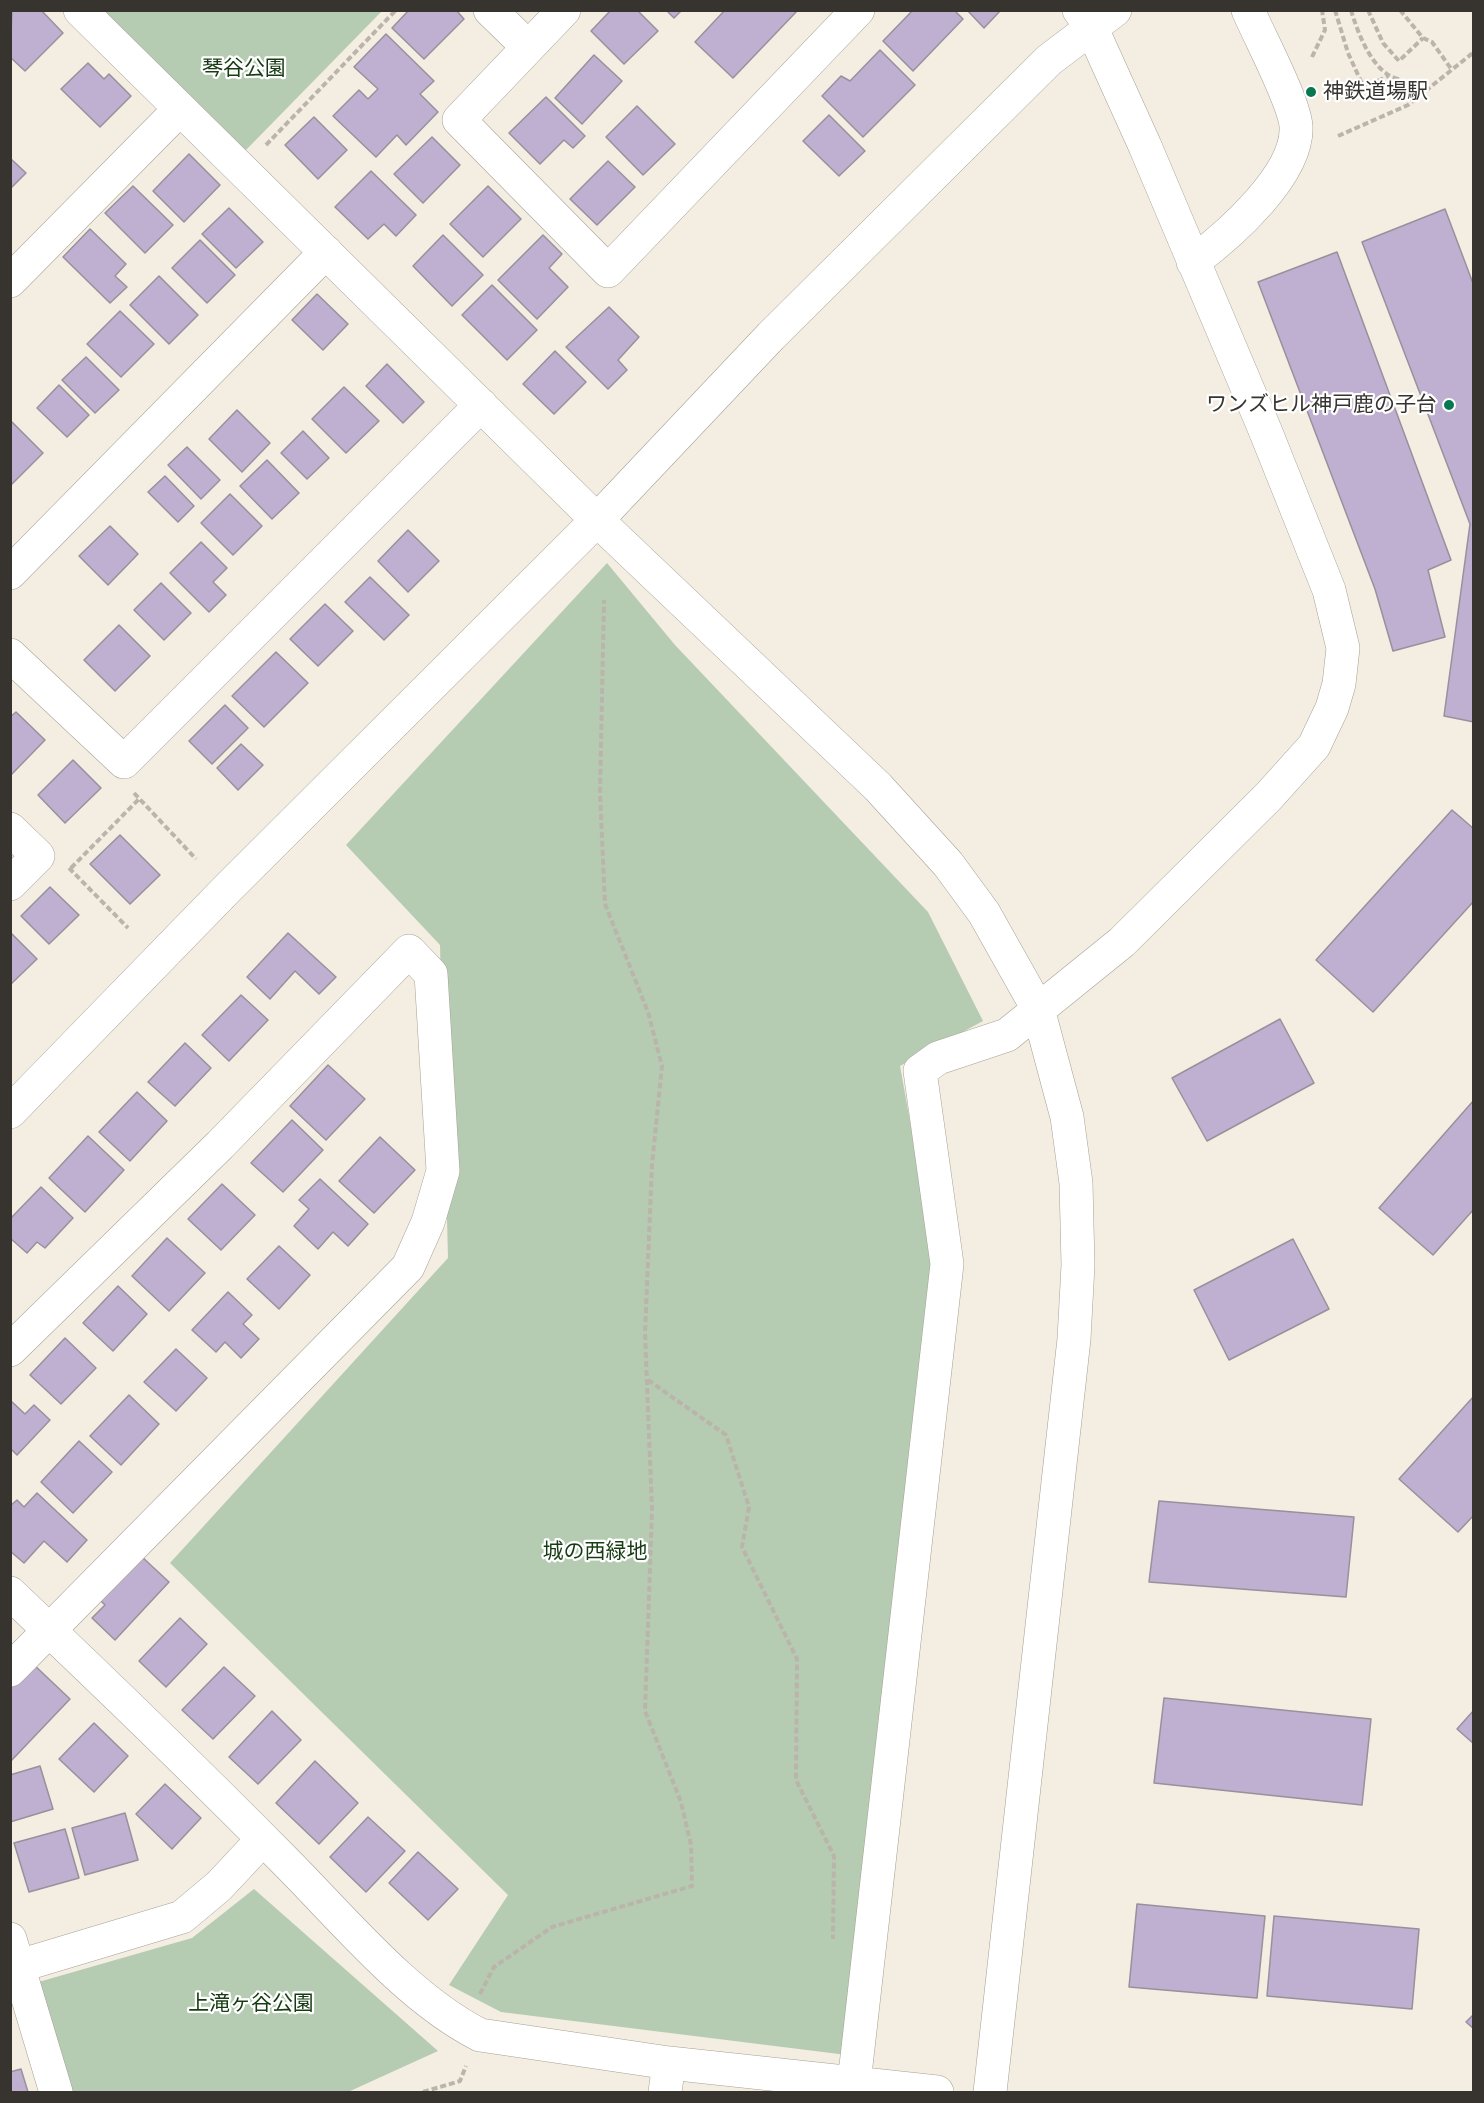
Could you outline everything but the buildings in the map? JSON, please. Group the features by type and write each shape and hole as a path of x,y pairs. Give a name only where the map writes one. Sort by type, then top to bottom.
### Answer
{"street":[{"path":"80,10 597,520 878,787 933,847 984,913 1038,1009 1067,1118 1076,1183 1078,1265 1074,1339 990,2092"},
{"path":"490,10 528,47"},
{"path":"564,10 459,120 608,271 858,10"},
{"path":"1193,262 1219,243 1269,189 1284,172 1292,152 1296,125 1287,98 1248,10"},
{"path":"10,1112 227,889 597,520 771,336 1049,60 1096,17 1193,262 1265,430 1329,590 1343,648 1339,684 1332,708 1314,746 1276,788 1122,942 1007,1035 938,1058 920,1071 946,1264 855,2051 853,2087"},
{"path":"10,281 180,109"},
{"path":"10,573 326,252"},
{"path":"10,655 124,762 480,405"},
{"path":"10,829 38,856 10,884"},
{"path":"10,1350 220,1145 409,951 431,974 443,1171 428,1222 408,1267 10,1670"},
{"path":"10,1593 263,1839 409,1985 471,2031 667,2078 937,2092"},
{"path":"56,2092 15,1952 182,1917 219,1886 263,1839"}],"path":[{"path":"242,169 396,10"},
{"path":"1312,57 1325,30 1322,10"},
{"path":"1335,10 1348,53 1364,88 1388,76"},
{"path":"1352,10 1356,27 1372,57 1388,76 1398,79 1413,101"},
{"path":"1368,10 1383,43 1398,61 1423,38"},
{"path":"1400,10 1423,38 1432,42 1453,70"},
{"path":"1338,135 1413,101 1473,52"},
{"path":"423,2092 460,2081 471,2031 494,1967 552,1927 692,1886 691,1845 681,1802 645,1711 652,1510 645,1333 652,1165 662,1066 648,1012 605,904 600,793 604,600"},
{"path":"124,762 128,787 196,859"},
{"path":"70,869 139,799"},
{"path":"38,856 70,869 128,928"},
{"path":"647,1379 726,1435 749,1507 742,1547 797,1659 796,1779 834,1856 833,1949"}],"green space":[{"name":"琴谷公園","path":"101,11 382,11 245,151"},
{"name":"城の西緑地","path":"607,563 675,645 928,912 983,1021 900,1066 936,1265 847,2055 501,2012 449,1985 508,1895 170,1563 448,1258 440,945 346,845"},
{"name":"上滝ヶ谷公園","path":"254,1889 438,2051 348,2092 70,2092 35,1983 192,1938"}],"place":[{"name":"神鉄道場駅","path":"1311,92"},
{"name":"ワンズヒル神戸鹿の子台","path":"1449,405"}]}
